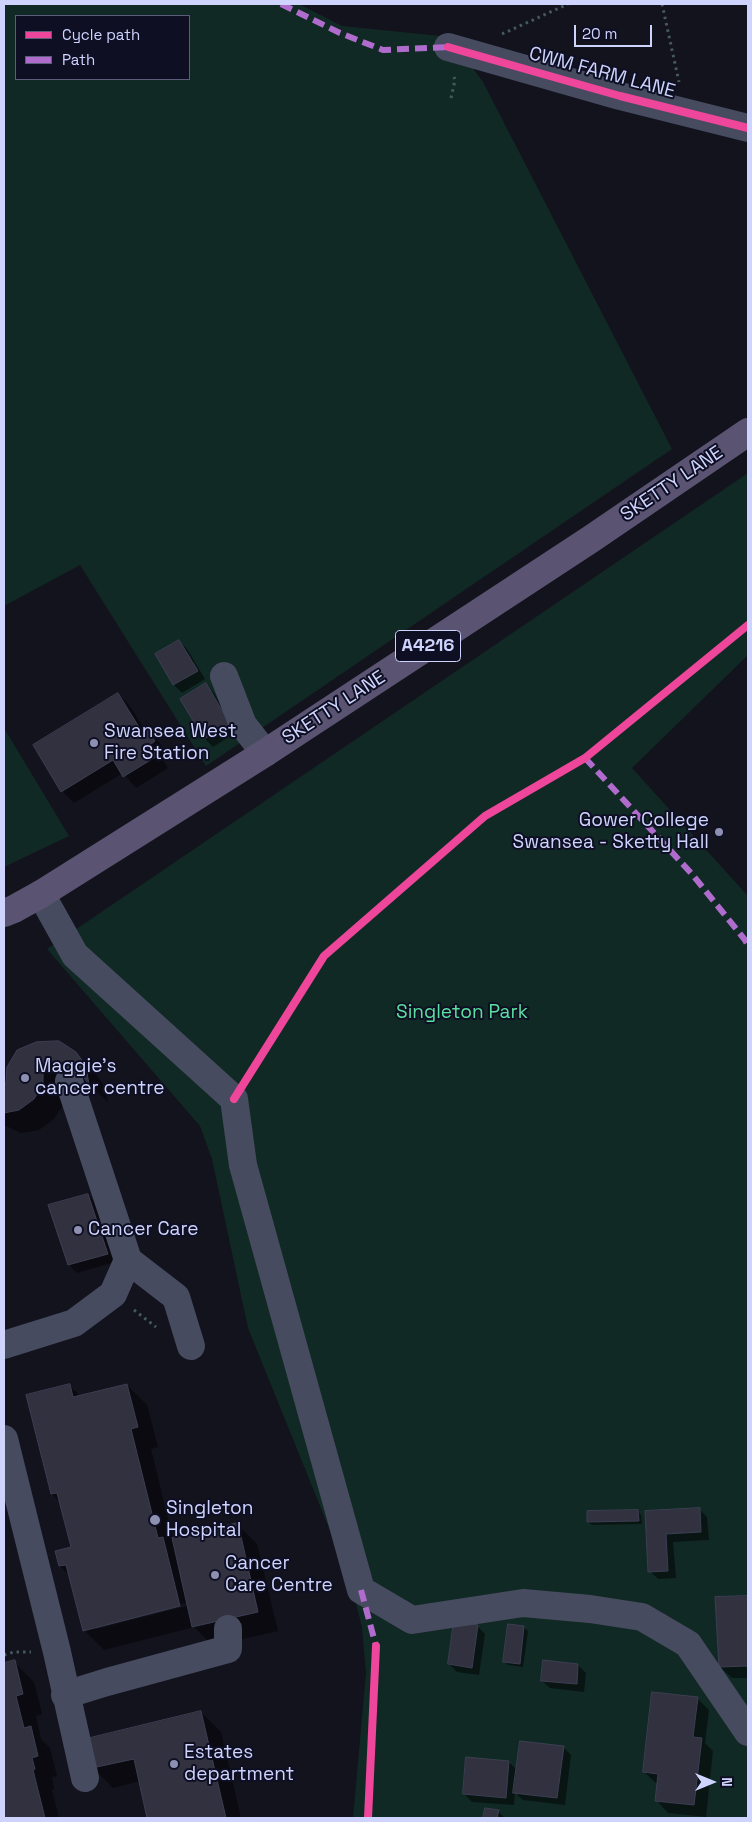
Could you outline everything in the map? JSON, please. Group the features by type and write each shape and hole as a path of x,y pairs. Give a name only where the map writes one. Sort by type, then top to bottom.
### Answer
{"main road":[{"name":"SKETTY LANE","path":"7,913 41,894 265,753 591,539 748,432"}],"street":[{"name":"CWM FARM LANE","path":"448,47 620,96 748,128"},
{"path":"224,676 243,725 265,753"},
{"path":"41,894 75,955 234,1099 243,1165 360,1590 412,1620 523,1603 590,1609 642,1617 688,1644 748,1732"},
{"path":"69,1081 128,1260 176,1297 191,1346"},
{"path":"4,1345 74,1323 113,1294 128,1260"},
{"path":"4,1438 57,1652 65,1695 85,1778"},
{"path":"65,1695 228,1650 228,1629"}],"path":[{"path":"483,57 487,45 494,38 568,4"},
{"path":"662,4 685,112"},
{"path":"113,1294 157,1328"}],"green space":[{"path":"4,4 299,4 342,26 450,37 483,82 672,449 206,766 80,565 4,606"},
{"name":"Singleton Park","path":"748,473 748,655 632,768 748,896 748,1818 353,1818 366,1673 362,1627 350,1580 248,1328 212,1159 200,1126 47,949"},
{"path":"4,728 69,836 4,867"}],"building":[{"path":"179,640 198,671 173,685 155,654"},
{"path":"206,683 230,724 204,739 180,699"},
{"name":"Swansea West Fire Station","path":"118,693 142,732 147,728 155,741 150,745 157,756 123,777 113,760 61,792 33,745"},
{"name":"Maggie's cancer centre","path":"59,1041 76,1052 86,1066 89,1085 80,1072 68,1066 55,1066 43,1069 43,1084 34,1099 19,1110 4,1113 4,1084 6,1083 7,1067 17,1050 36,1042"},
{"name":"Cancer Care","path":"88,1194 108,1254 68,1265 48,1205"},
{"path":"70,1384 73,1397 127,1384 138,1427 131,1429 158,1538 163,1537 180,1606 83,1631 66,1565 59,1566 55,1551 71,1547 57,1493 51,1494 26,1395"},
{"path":"700,1508 701,1532 666,1534 668,1571 648,1572 645,1511"},
{"path":"638,1510 639,1521 587,1522 587,1511"},
{"name":"Cancer Care Centre","path":"238,1523 258,1612 192,1627 172,1538"},
{"path":"748,1596 748,1666 719,1667 715,1597"},
{"path":"454,1621 478,1625 472,1668 448,1664"},
{"path":"508,1624 524,1626 520,1664 503,1662"},
{"path":"15,1660 23,1694 16,1696 24,1728 31,1726 38,1756 32,1758 35,1769 33,1770 45,1818 4,1818 4,1663"},
{"path":"543,1660 578,1664 577,1684 541,1681"},
{"path":"652,1692 698,1697 693,1737 702,1738 694,1805 655,1801 658,1774 643,1772"},
{"name":"Estates department","path":"201,1711 226,1818 147,1818 134,1759 92,1768 86,1739"},
{"path":"520,1741 564,1746 557,1798 513,1793"},
{"path":"466,1757 509,1761 506,1798 463,1794"},
{"path":"485,1808 499,1810 497,1818 483,1818"}],"marked path":[{"path":"281,4 340,33 383,50 448,47"},
{"path":"585,758 692,874 748,946"},
{"path":"361,1590 376,1646"}],"cycle path":[{"path":"448,47 620,96 748,128"},
{"path":"234,1099 324,956 485,816 585,758 748,625"},
{"path":"368,1818 376,1646"}],"place":[{"name":"Swansea West Fire Station","path":"94,743"},
{"name":"Gower College Swansea - Sketty Hall","path":"719,832"},
{"name":"Maggie's cancer centre","path":"25,1078"},
{"name":"Cancer Care","path":"78,1230"},
{"name":"Singleton Hospital","path":"155,1520"},
{"name":"Cancer Care Centre","path":"215,1575"},
{"name":"Estates department","path":"174,1764"}]}
